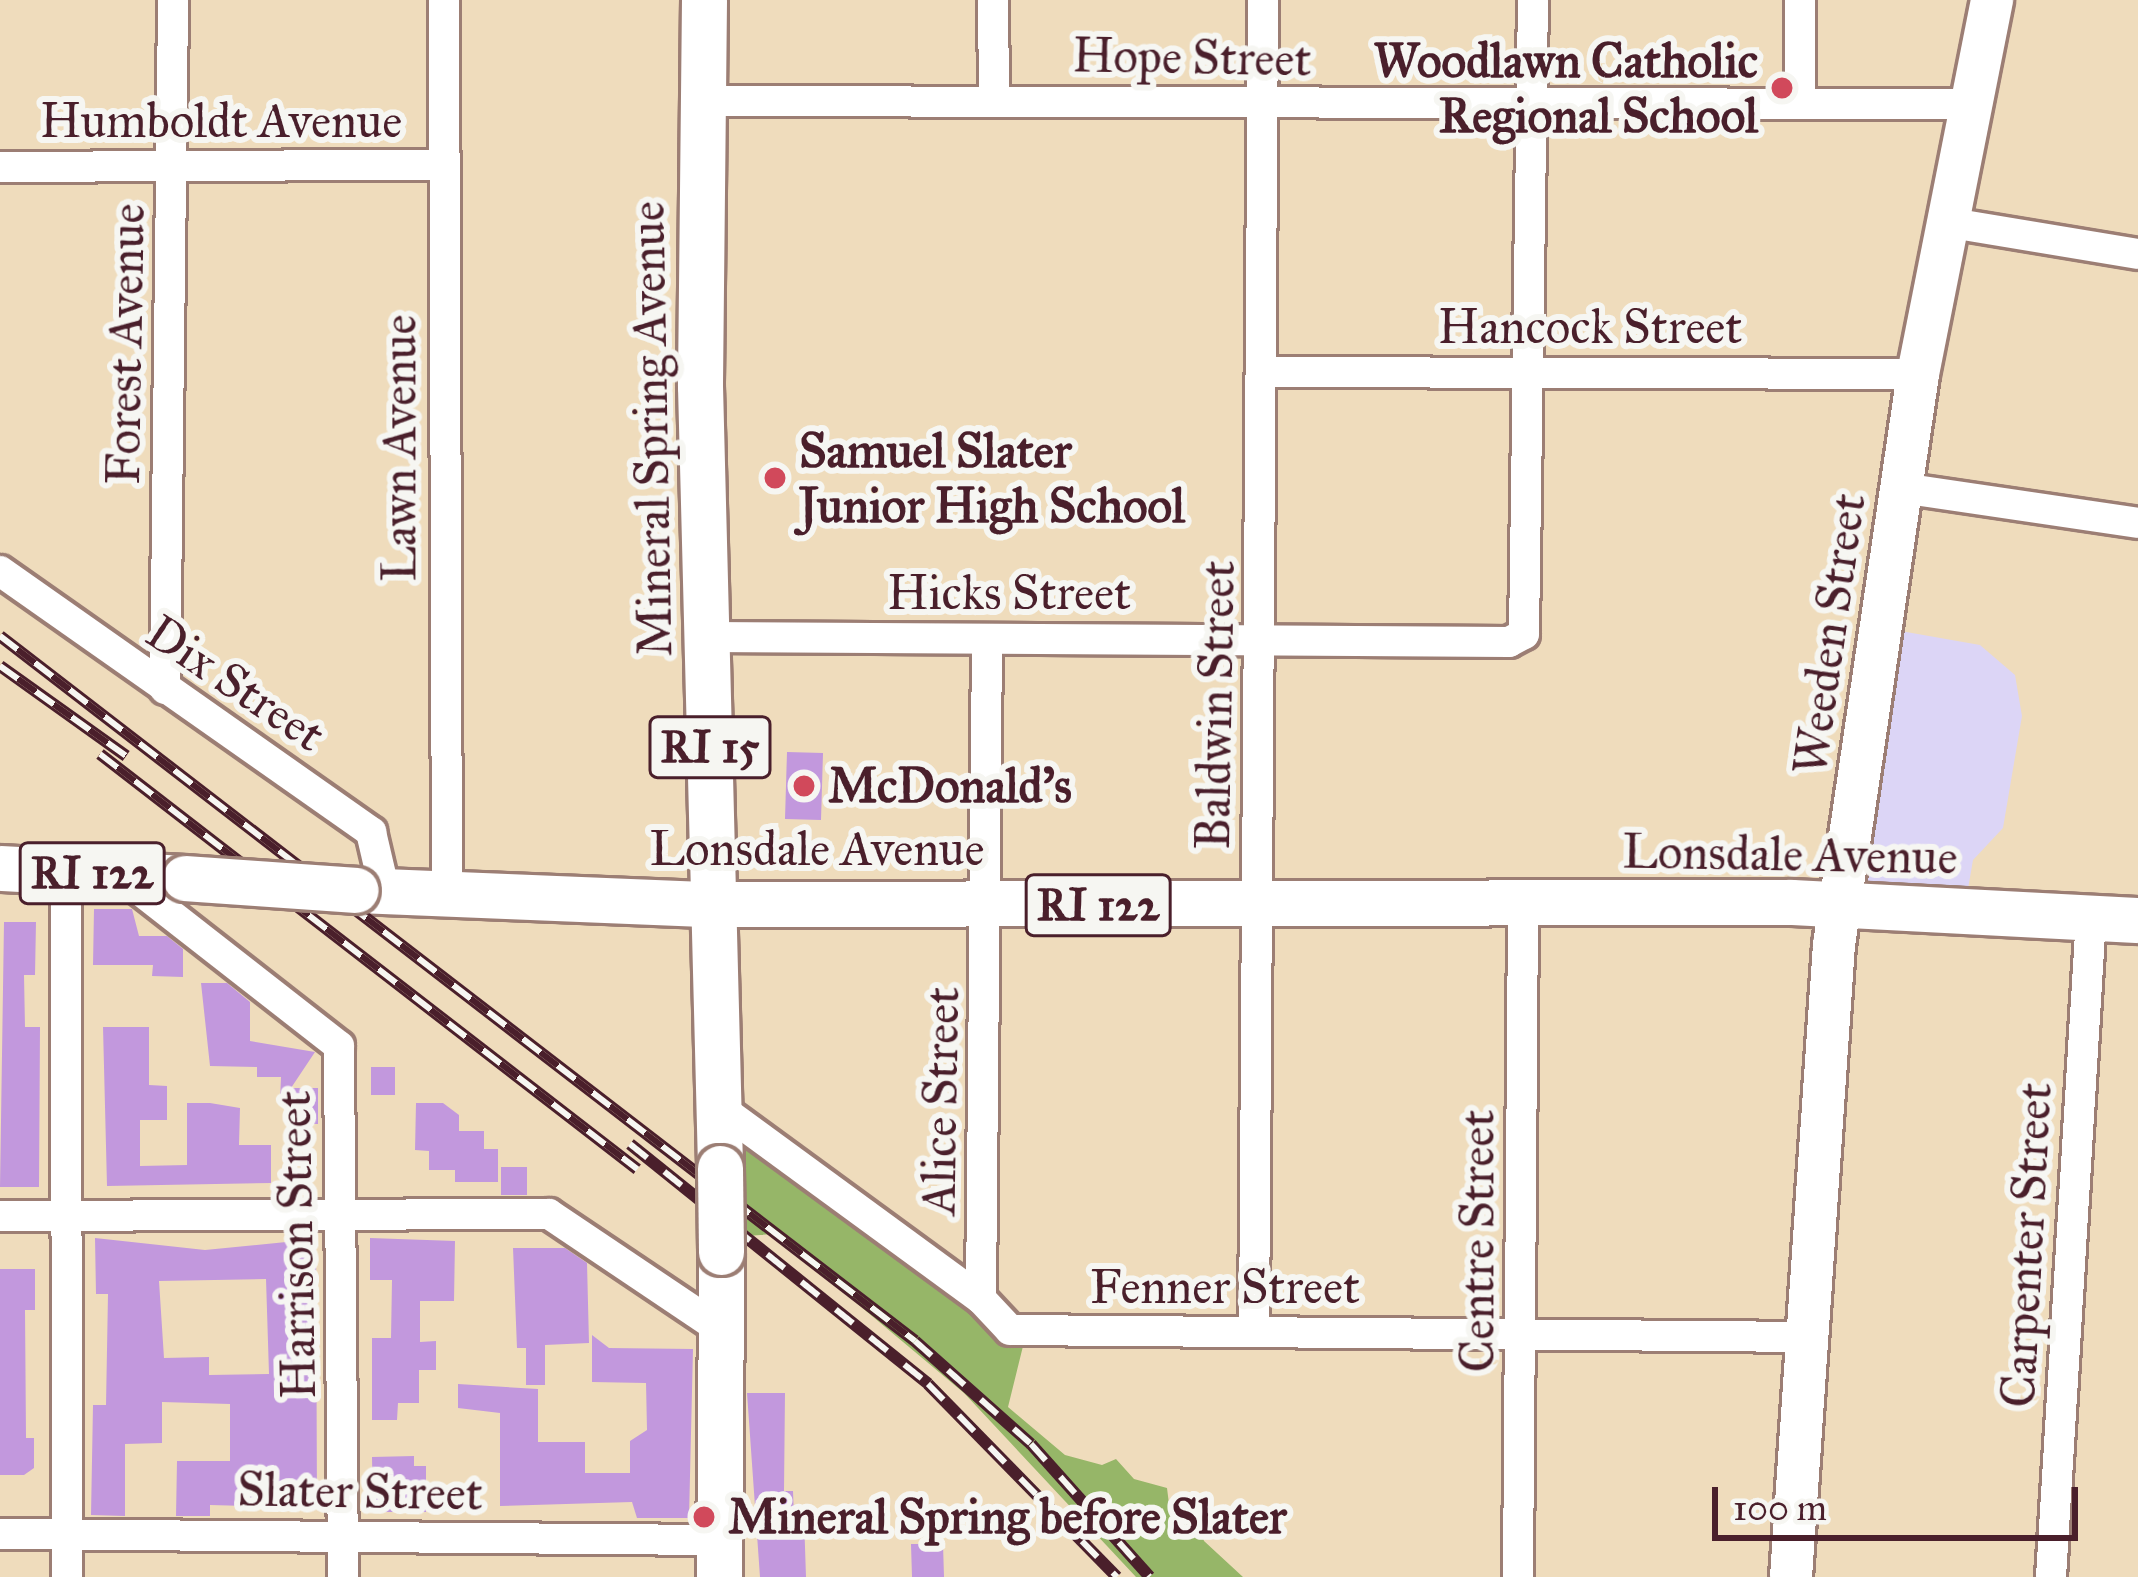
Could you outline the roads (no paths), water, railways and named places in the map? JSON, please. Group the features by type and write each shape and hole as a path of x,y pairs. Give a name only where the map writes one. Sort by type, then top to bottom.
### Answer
{"main road":[{"name":"Mineral Spring Avenue","path":"704,0 708,637 720,1108 719,1558"},
{"name":"Weeden Street","path":"1790,1577 1840,904 1918,374 1992,0"},
{"name":"Lonsdale Avenue","path":"0,868 447,896 712,904 1840,904 2138,920"}],"street":[{"name":"Forest Avenue","path":"164,688 173,0"},
{"name":"Lawn Avenue","path":"443,0 447,896"},
{"path":"993,0 994,100"},
{"name":"Baldwin Street","path":"1255,1332 1263,0"},
{"path":"1530,372 1533,0"},
{"path":"1800,0 1800,103"},
{"name":"Hope Street","path":"702,101 1968,104"},
{"name":"Humboldt Avenue","path":"0,167 442,165"},
{"path":"1945,222 2138,254"},
{"name":"Hancock Street","path":"1262,372 1918,374"},
{"name":"Hicks Street","path":"708,637 1509,642 1523,634 1530,372"},
{"path":"1902,488 2138,523"},
{"name":"Dix Street","path":"0,572 370,832 370,891"},
{"name":"Alice Street","path":"981,1299 987,638"},
{"path":"66,872 67,1577"},
{"name":"Harrison Street","path":"119,874 339,1046 344,1211 343,1577"},
{"name":"Centre Street","path":"1518,1577 1523,905"},
{"name":"Carpenter Street","path":"2051,1577 2091,918"},
{"name":"Fenner Street","path":"720,1108 981,1299 1010,1330 1806,1337"},
{"path":"0,1216 344,1211 549,1214 719,1329"},
{"name":"Slater Street","path":"0,1534 343,1535 719,1558"}],"railway":[{"path":"0,636 915,1341 1031,1444 1150,1577"},
{"path":"0,666 126,756"},
{"path":"100,754 637,1169"},
{"path":"630,1144 928,1384 1117,1577"}],"place":[{"name":"Woodlawn Catholic Regional School","path":"1782,88"},
{"name":"Samuel Slater Junior High School","path":"775,478"},
{"name":"McDonald's","path":"804,786"},
{"name":"Mineral Spring before Slater","path":"704,1517"}]}
